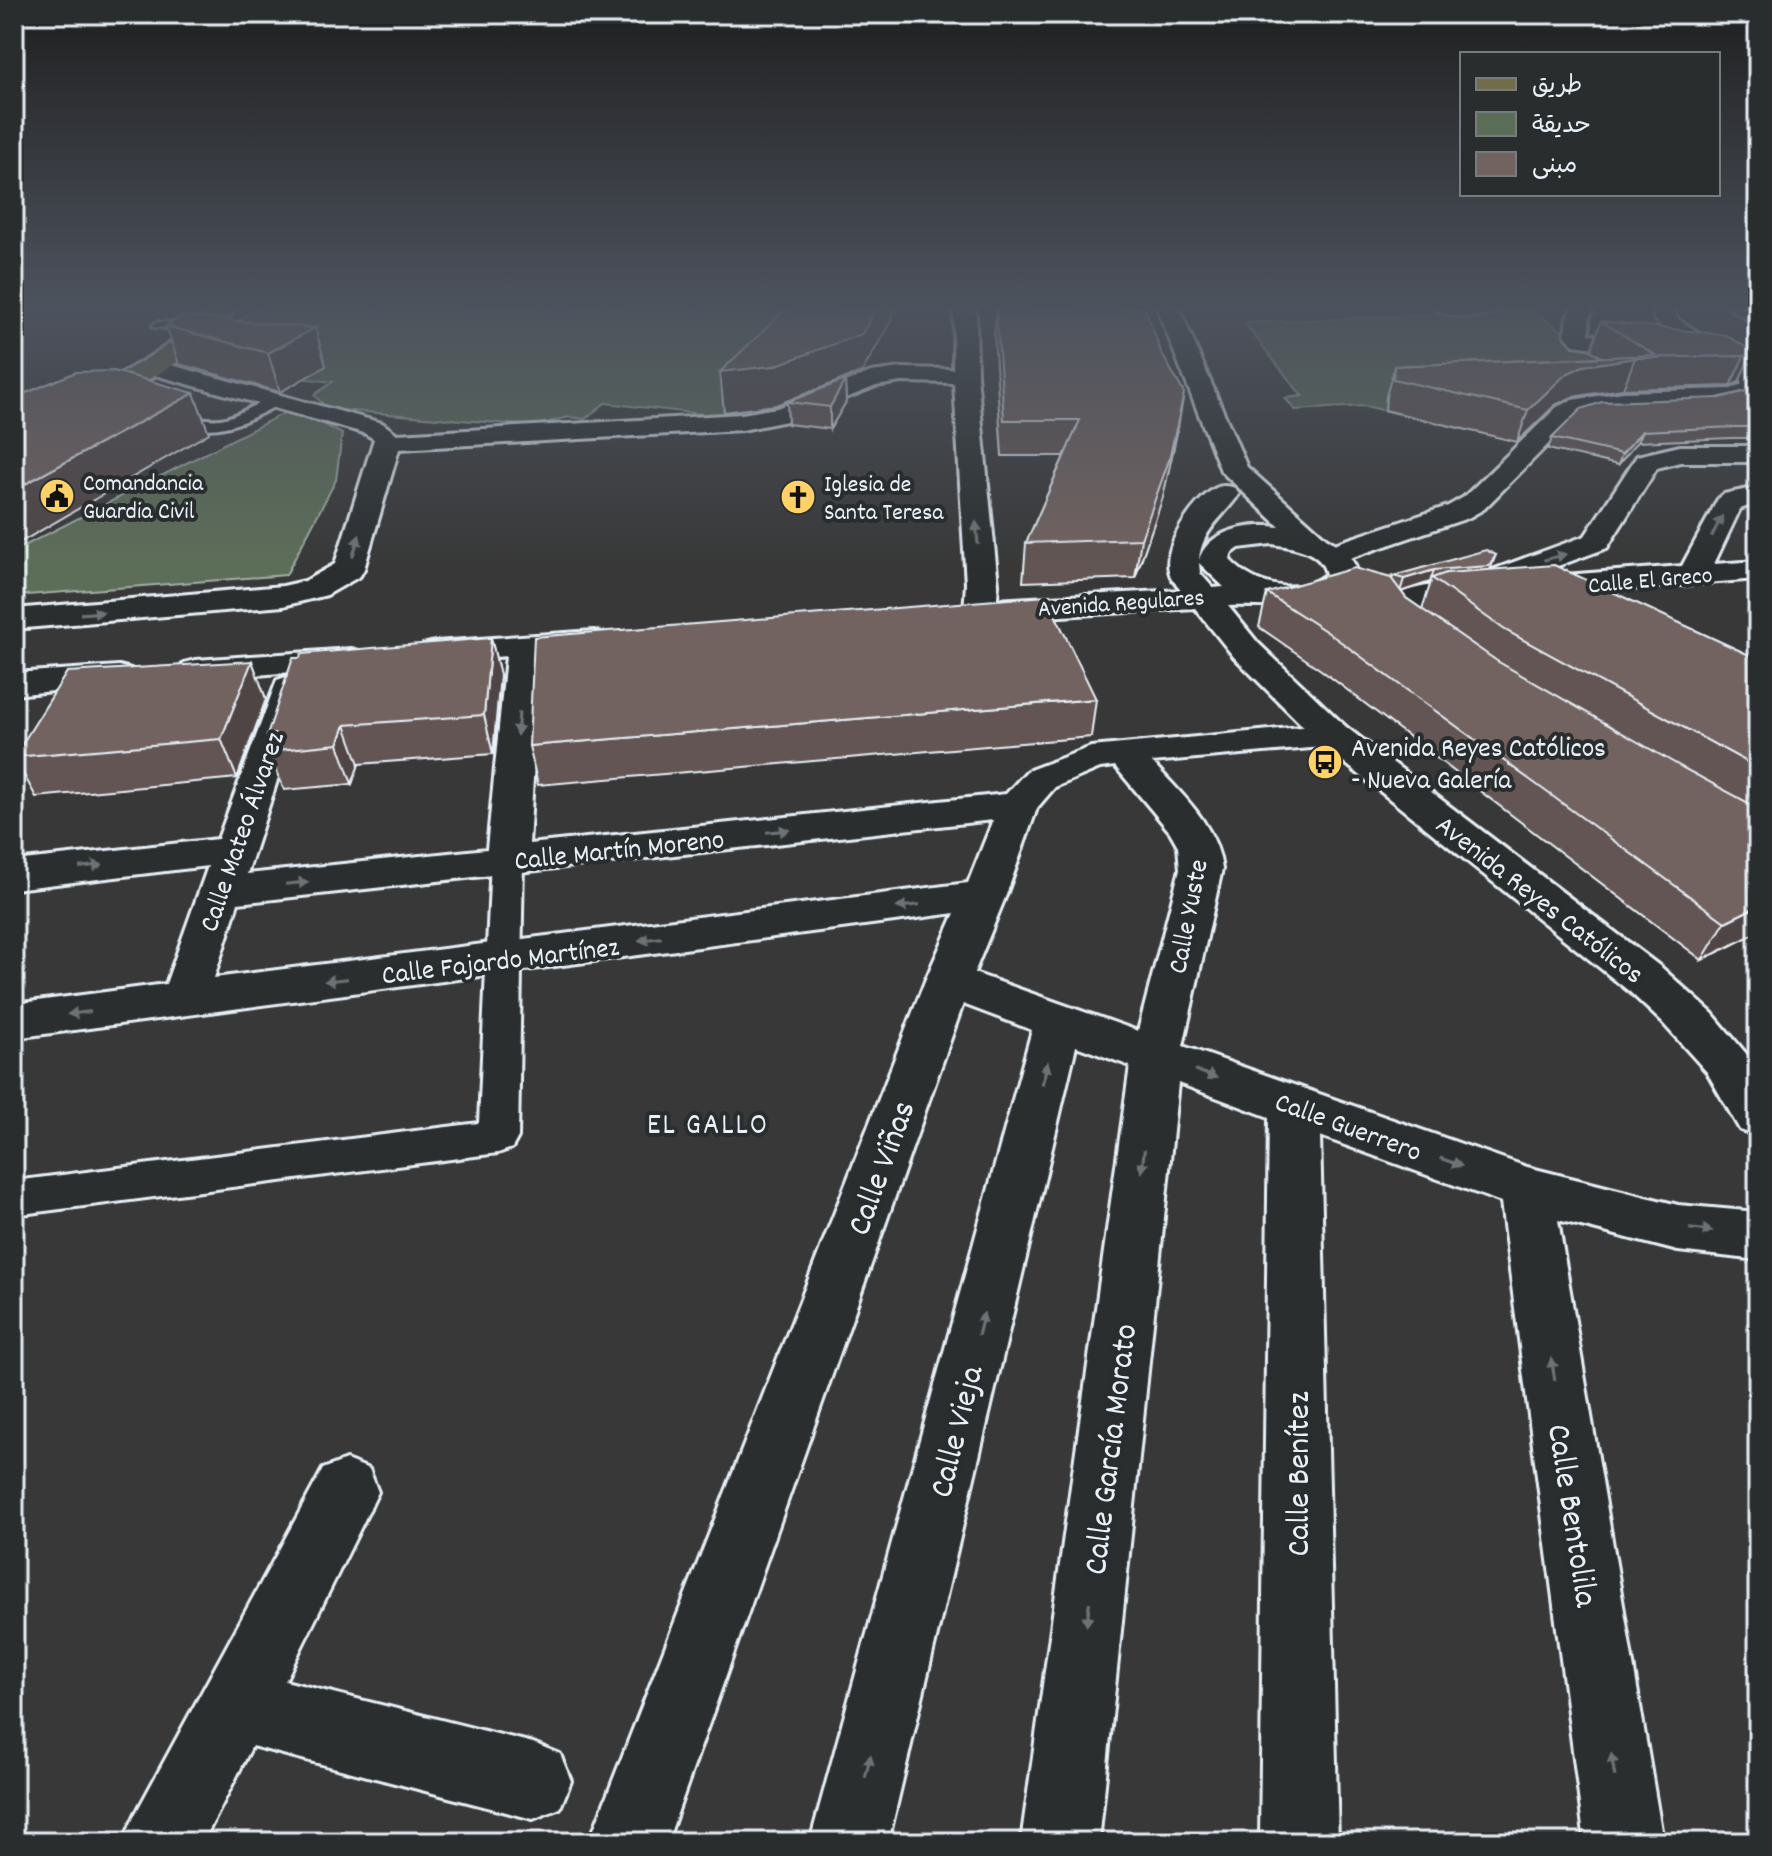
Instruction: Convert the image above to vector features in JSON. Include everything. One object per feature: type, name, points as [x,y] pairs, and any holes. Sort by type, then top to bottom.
[{"type":"main road","points":[[14,433],[96,395]]},
{"type":"street","points":[[14,619],[283,596],[330,582],[349,569],[388,442],[385,435],[373,428],[252,395]]},
{"type":"street","points":[[388,442],[742,422],[783,415],[833,395]]},
{"type":"street","name":"Avenida Regulares","points":[[967,395],[982,584],[964,612],[1193,585],[1271,594],[1307,594],[1327,562],[1474,503],[1571,409],[1606,401],[1739,395]]},
{"type":"street","points":[[1199,395],[1230,483],[1224,545],[1214,562],[1223,575],[1244,587],[1271,594]]},
{"type":"street","points":[[27,401],[69,408]]},
{"type":"street","points":[[1486,591],[1511,572],[1596,542],[1603,536],[1647,462],[1680,454],[1758,454]]},
{"type":"street","points":[[1230,483],[1327,562],[1381,599],[1423,637]]},
{"type":"street","points":[[1193,585],[1182,561],[1195,525],[1230,483]]},
{"type":"street","points":[[1692,577],[1728,505],[1734,500],[1758,495]]},
{"type":"street","points":[[1193,585],[1194,562],[1224,545],[1272,535],[1327,562]]},
{"type":"street","name":"Calle El Greco","points":[[1381,599],[1758,570]]},
{"type":"street","name":"Avenida Reyes Católicos","points":[[1193,585],[1230,632],[1333,735],[1646,980],[1689,1018],[1742,1071],[1758,1116]]},
{"type":"street","points":[[1544,588],[1602,611]]},
{"type":"street","points":[[1230,632],[1233,612],[1271,594]]},
{"type":"street","points":[[14,684],[618,639]]},
{"type":"street","points":[[14,1198],[498,1137],[507,860],[524,646]]},
{"type":"street","name":"Calle Mateo Álvarez","points":[[184,999],[297,663]]},
{"type":"street","name":"Calle Viñas","points":[[628,1842],[948,981],[985,895],[1018,805],[1041,779],[1091,758],[1333,735]]},
{"type":"street","name":"Calle Yuste","points":[[1124,753],[1186,825],[1199,846],[1201,869],[1156,1056]]},
{"type":"street","name":"Calle Martín Moreno","points":[[220,891],[1018,805]]},
{"type":"street","points":[[14,875],[233,850]]},
{"type":"street","name":"Calle Fajardo Martínez","points":[[14,1021],[985,895]]},
{"type":"street","name":"Calle Guerrero","points":[[948,981],[1526,1189],[1678,1228],[1758,1236]]},
{"type":"street","name":"Calle Vieja","points":[[849,1842],[1058,1021]]},
{"type":"street","name":"Calle García Morato","points":[[1060,1842],[1156,1056]]},
{"type":"street","name":"Calle Benítez","points":[[1294,1106],[1299,1842]]},
{"type":"street","name":"Calle Bentolila","points":[[1526,1189],[1624,1842]]},
{"type":"street","points":[[162,1842],[346,1492]]},
{"type":"street","points":[[234,1705],[533,1781]]},
{"type":"lane","points":[[168,414],[207,426],[222,427],[275,401]]},
{"type":"lane","points":[[69,408],[117,403]]},
{"type":"green space","points":[[314,395],[803,395],[735,418],[605,403],[585,419],[569,417],[534,426],[328,409]]},
{"type":"green space","points":[[1676,395],[1554,401],[1523,424],[1509,440],[1365,406],[1295,410],[1285,398]]},
{"type":"green space","points":[[294,408],[342,434],[336,480],[286,575],[14,596],[14,551]]},
{"type":"building","points":[[22,395],[191,395],[14,490],[14,398]]},
{"type":"building","points":[[806,395],[837,395],[830,407],[787,402]]},
{"type":"building","points":[[1002,395],[1184,395],[1169,460],[1141,539],[1026,543],[1080,420],[1004,420]]},
{"type":"building","points":[[1461,395],[1544,395],[1528,410]]},
{"type":"building","points":[[1758,395],[1758,427],[1642,431],[1622,454],[1552,438],[1581,409],[1602,402]]},
{"type":"building","points":[[1486,550],[1496,555],[1489,566],[1434,570],[1404,579],[1393,576]]},
{"type":"building","points":[[1554,565],[1758,659],[1758,768],[1505,630],[1432,578],[1446,573]]},
{"type":"building","points":[[1354,568],[1391,578],[1406,598],[1497,661],[1758,808],[1758,906],[1725,922],[1330,634],[1267,593]]},
{"type":"building","points":[[1046,596],[1096,699],[529,746],[534,637]]},
{"type":"building","points":[[491,638],[484,715],[345,725],[338,744],[268,751],[274,734],[267,735],[293,658],[300,658],[301,654]]},
{"type":"building","points":[[252,661],[221,739],[14,757],[67,672]]},
{"type":"place","name":"Comandancia Guardia Civil","points":[[57,496]]},
{"type":"place","name":"Iglesia de Santa Teresa","points":[[798,497]]},
{"type":"place","name":"Avenida Reyes Católicos - Nueva Galería","points":[[1325,762]]},
{"type":"district","name":"EL GALLO","points":[[708,1123]]}]
